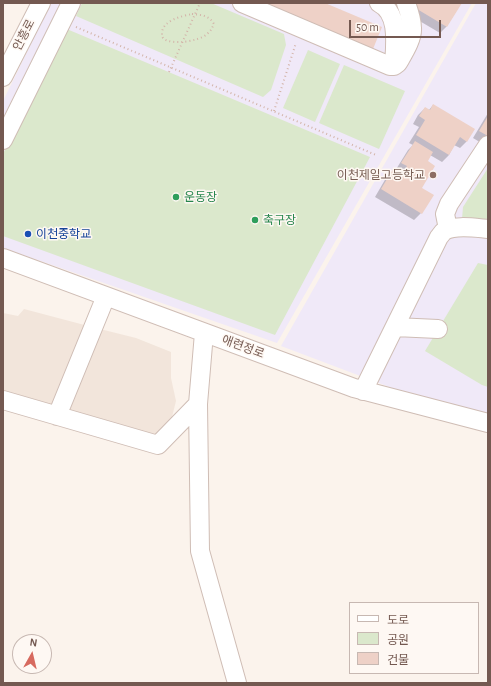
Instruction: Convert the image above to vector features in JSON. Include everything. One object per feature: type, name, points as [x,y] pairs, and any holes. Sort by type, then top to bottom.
[{"type":"street","name":"안흥로","points":[[5,70],[41,3]]},
{"type":"street","points":[[3,140],[71,3]]},
{"type":"street","points":[[242,3],[390,66],[394,66],[400,60],[412,32],[412,21],[406,3]]},
{"type":"street","points":[[380,3],[388,10],[395,31],[394,66]]},
{"type":"street","points":[[448,229],[446,214],[449,204],[485,143]]},
{"type":"street","points":[[363,391],[439,237],[448,229],[460,227],[488,229]]},
{"type":"street","name":"애련정로","points":[[3,258],[363,391],[488,422]]},
{"type":"street","points":[[57,416],[106,296]]},
{"type":"street","points":[[395,327],[438,329]]},
{"type":"street","points":[[204,333],[198,404],[200,551],[236,683]]},
{"type":"street","points":[[3,400],[158,446],[198,404]]},
{"type":"path","points":[[169,72],[200,3]]},
{"type":"path","points":[[195,14],[211,19],[214,24],[212,30],[207,35],[199,39],[182,42],[170,42],[164,39],[162,31],[167,23],[184,15],[195,14]]},
{"type":"path","points":[[62,21],[376,155]]},
{"type":"path","points":[[274,111],[301,28]]},
{"type":"shaded area","name":"운동장","points":[[51,3],[472,3],[277,343],[3,248],[3,101]]},
{"type":"shaded area","name":"이천제일고등학교","points":[[476,3],[488,3],[488,414],[400,391],[281,346]]},
{"type":"shaded area","points":[[24,309],[136,338],[171,352],[171,378],[176,401],[170,425],[159,435],[105,422],[3,391],[3,313],[18,316]]},
{"type":"green space","points":[[82,3],[211,3],[284,34],[286,45],[271,90],[263,97],[76,16]]},
{"type":"green space","name":"운동장","points":[[62,27],[370,157],[275,335],[3,236],[3,154]]},
{"type":"green space","points":[[308,50],[340,64],[315,122],[283,108]]},
{"type":"green space","points":[[344,65],[405,91],[379,149],[319,123]]},
{"type":"green space","points":[[488,168],[488,222],[462,219],[463,207]]},
{"type":"green space","points":[[478,263],[488,265],[488,387],[482,385],[425,351]]},
{"type":"building","points":[[266,3],[325,3],[382,27],[373,49]]},
{"type":"building","points":[[414,3],[462,3],[447,27],[412,6]]},
{"type":"building","points":[[433,104],[475,129],[467,142],[460,137],[449,155],[416,135],[425,120],[419,116],[425,107],[430,110]]},
{"type":"building","points":[[488,116],[488,136],[479,131]]},
{"type":"building","points":[[415,141],[433,152],[428,161],[435,166],[422,188],[434,195],[422,214],[381,189],[393,169],[402,174],[407,166],[401,163]]},
{"type":"place","name":"이천제일고등학교","points":[[433,175]]},
{"type":"place","name":"운동장","points":[[176,197]]},
{"type":"place","name":"축구장","points":[[255,220]]},
{"type":"place","name":"이천중학교","points":[[28,234]]}]
